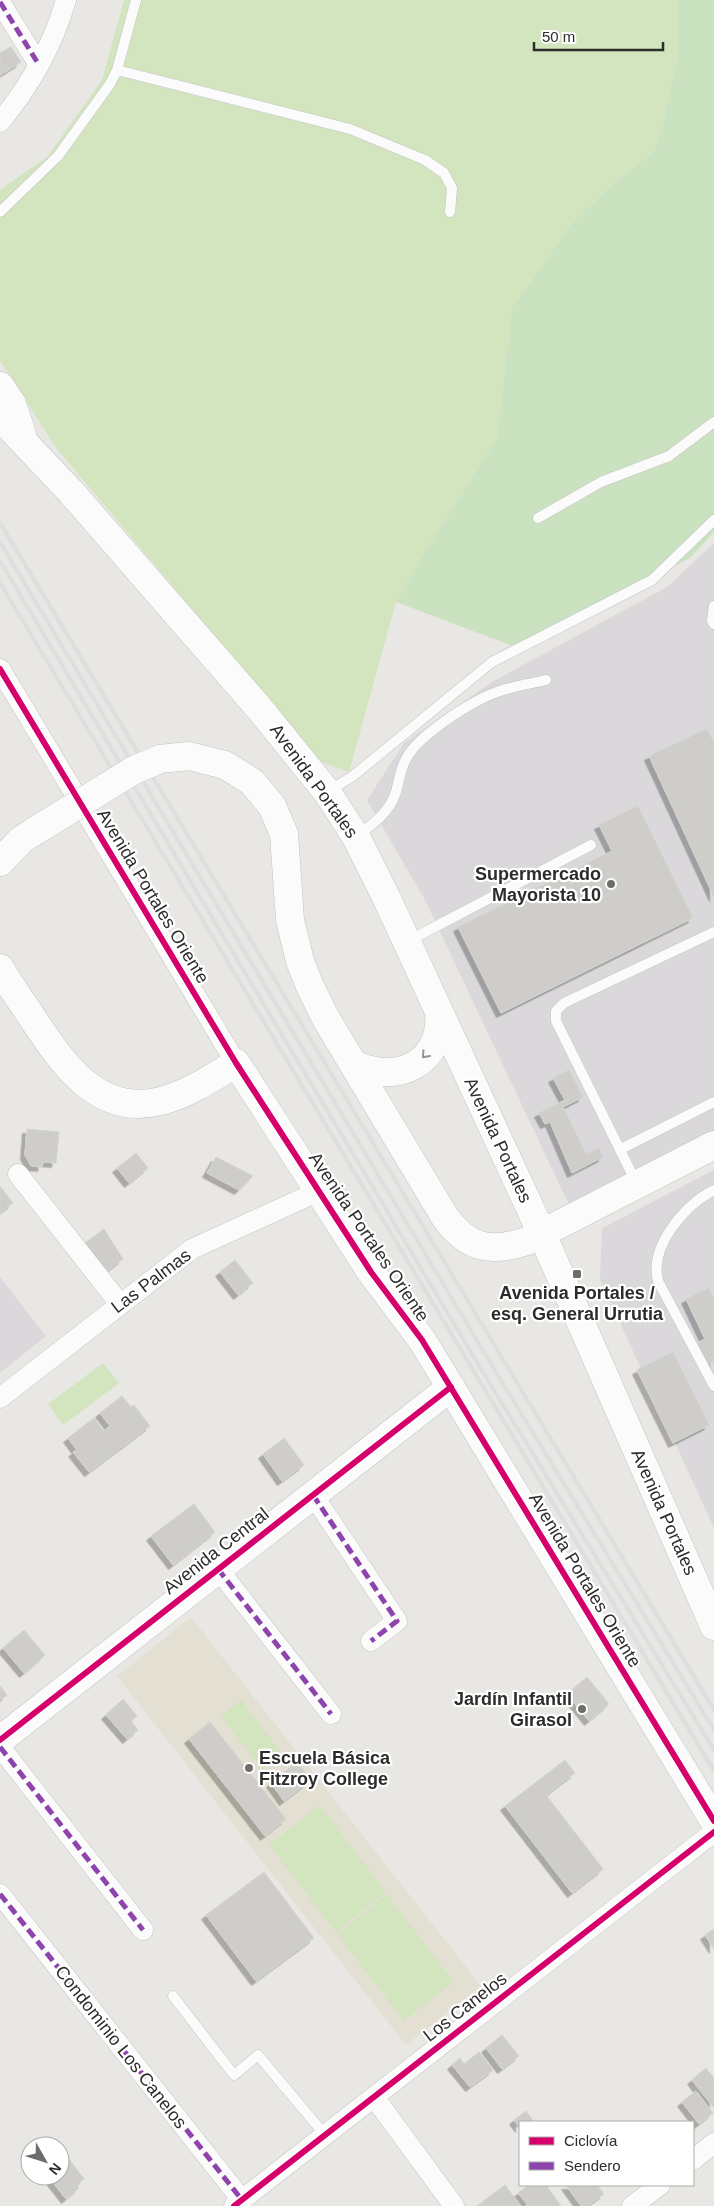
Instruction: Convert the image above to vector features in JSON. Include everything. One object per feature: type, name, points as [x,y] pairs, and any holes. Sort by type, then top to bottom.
[{"type":"street","points":[[0,122],[39,65],[51,41],[66,0]]},
{"type":"street","points":[[0,2],[39,65]]},
{"type":"street","name":"Avenida Portales","points":[[0,386],[12,404],[24,440]]},
{"type":"street","name":"Avenida Portales","points":[[0,417],[24,440],[259,708],[327,792],[356,837],[407,941],[542,1234],[714,1626]]},
{"type":"street","name":"Avenida Portales Oriente","points":[[0,669],[236,1063],[371,1272],[422,1340],[714,1821]]},
{"type":"street","points":[[0,862],[21,840],[134,770],[160,759],[189,756],[225,765],[252,782],[272,806],[284,834],[287,901],[300,961],[316,1001],[445,1218],[461,1236],[481,1246],[501,1248],[527,1241],[714,1145]]},
{"type":"street","points":[[0,968],[65,1064],[85,1084],[105,1096],[131,1103],[160,1101],[187,1091],[236,1063]]},
{"type":"street","points":[[354,1064],[376,1073],[388,1073],[400,1071],[419,1062],[436,1041],[439,1031],[439,1011]]},
{"type":"street","points":[[18,1174],[120,1304]]},
{"type":"street","name":"Las Palmas","points":[[0,1398],[173,1262],[206,1241],[319,1191]]},
{"type":"street","name":"Avenida Central","points":[[0,1740],[451,1387]]},
{"type":"street","points":[[313,1495],[397,1621],[371,1641]]},
{"type":"street","points":[[218,1569],[331,1714]]},
{"type":"street","points":[[0,1747],[143,1930]]},
{"type":"street","name":"Los Canelos","points":[[238,2203],[714,1832]]},
{"type":"street","name":"Condominio Los Canelos","points":[[0,1894],[238,2203]]},
{"type":"street","points":[[374,2097],[454,2206]]},
{"type":"street","points":[[694,2159],[714,2144]]},
{"type":"street","points":[[632,2206],[659,2186]]},
{"type":"lane","points":[[0,212],[58,156],[110,84],[117,70],[136,0]]},
{"type":"lane","points":[[117,70],[350,129],[424,160],[444,173],[452,188],[450,212]]},
{"type":"lane","points":[[538,518],[601,482],[669,456],[714,422]]},
{"type":"lane","points":[[327,792],[353,776],[492,662],[652,580],[714,520]]},
{"type":"lane","points":[[714,606],[712,621],[714,624]]},
{"type":"lane","points":[[356,837],[387,810],[396,793],[399,775],[406,757],[421,740],[469,705],[485,697],[500,691],[546,680]]},
{"type":"lane","points":[[407,941],[591,845]]},
{"type":"lane","points":[[637,1183],[556,1021],[556,1011],[564,1003],[714,932]]},
{"type":"lane","points":[[621,1149],[714,1102]]},
{"type":"lane","points":[[714,1190],[701,1197],[684,1211],[658,1255],[655,1272],[714,1386]]},
{"type":"lane","points":[[173,1996],[234,2075],[258,2055],[325,2135]]},
{"type":"shaded area","points":[[714,543],[714,1131],[570,1207],[425,900],[367,800],[404,743],[492,682],[667,587]]},
{"type":"shaded area","points":[[714,1170],[714,1528],[600,1279],[602,1228]]},
{"type":"shaded area","points":[[0,1277],[46,1336],[0,1373]]},
{"type":"shaded area","name":"Escuela Básica Fitzroy College","points":[[191,1617],[481,1986],[406,2045],[117,1676]]},
{"type":"green space","points":[[124,0],[677,0],[677,58],[664,119],[654,152],[612,185],[572,223],[512,308],[497,438],[422,556],[396,602],[349,772],[321,762],[57,449],[0,361],[0,190],[47,157],[102,80]]},
{"type":"green space","points":[[677,0],[714,0],[714,532],[690,558],[515,647],[396,602],[422,556],[497,438],[512,308],[572,223],[612,185],[654,152],[664,119],[677,58]]},
{"type":"green space","points":[[103,1363],[119,1383],[63,1425],[48,1404]]},
{"type":"green space","points":[[241,1700],[283,1755],[263,1771],[221,1716]]},
{"type":"green space","points":[[319,1805],[386,1892],[336,1932],[269,1845]]},
{"type":"green space","points":[[387,1894],[454,1982],[404,2021],[337,1934]]},
{"type":"building","points":[[11,47],[21,62],[7,71],[0,61],[0,53]]},
{"type":"building","points":[[0,61],[7,71],[0,75]]},
{"type":"building","points":[[707,729],[714,743],[714,897],[649,756]]},
{"type":"building","name":"Supermercado Mayorista 10","points":[[638,806],[693,918],[501,1013],[458,927],[612,851],[599,825]]},
{"type":"building","points":[[569,1070],[583,1097],[563,1107],[586,1154],[599,1148],[603,1157],[572,1173],[550,1122],[545,1124],[539,1113],[565,1100],[553,1078]]},
{"type":"building","points":[[27,1129],[59,1132],[56,1163],[43,1162],[42,1167],[31,1166],[25,1155]]},
{"type":"building","points":[[136,1153],[148,1168],[129,1183],[117,1168]]},
{"type":"building","points":[[216,1157],[253,1176],[239,1190],[207,1173]]},
{"type":"building","points":[[0,1186],[13,1203],[0,1213]]},
{"type":"building","points":[[104,1229],[123,1259],[103,1274],[81,1246]]},
{"type":"building","points":[[235,1260],[253,1283],[238,1295],[220,1272]]},
{"type":"building","points":[[709,1288],[714,1298],[714,1361],[708,1364],[697,1343],[705,1339],[686,1299]]},
{"type":"building","points":[[673,1352],[709,1425],[673,1443],[637,1370]]},
{"type":"building","points":[[122,1396],[131,1407],[134,1405],[150,1426],[89,1472],[73,1452],[77,1450],[68,1438],[94,1418],[104,1431],[110,1426],[100,1413]]},
{"type":"building","points":[[284,1438],[304,1465],[282,1481],[263,1454]]},
{"type":"building","points":[[194,1504],[215,1532],[173,1565],[151,1536]]},
{"type":"building","points":[[24,1630],[45,1655],[24,1673],[3,1648]]},
{"type":"building","points":[[587,1677],[609,1704],[589,1721],[567,1694]]},
{"type":"building","points":[[0,1686],[7,1695],[0,1700]]},
{"type":"building","points":[[123,1699],[137,1716],[131,1721],[138,1730],[127,1739],[106,1715]]},
{"type":"building","points":[[210,1722],[286,1819],[265,1836],[189,1739]]},
{"type":"building","points":[[565,1760],[575,1773],[546,1795],[603,1869],[572,1893],[505,1806]]},
{"type":"building","points":[[297,1762],[311,1780],[284,1801],[271,1783]]},
{"type":"building","points":[[264,1872],[314,1938],[256,1981],[206,1915]]},
{"type":"building","points":[[714,1929],[714,1949],[705,1935]]},
{"type":"building","points":[[502,2035],[519,2056],[502,2069],[486,2048]]},
{"type":"building","points":[[479,2052],[493,2070],[470,2087],[452,2065],[460,2058],[464,2064]]},
{"type":"building","points":[[706,2068],[714,2078],[714,2108],[692,2080]]},
{"type":"building","points":[[696,2091],[713,2113],[699,2124],[682,2102]]},
{"type":"building","points":[[526,2111],[533,2121],[519,2121],[519,2127],[514,2120]]},
{"type":"building","points":[[70,2160],[84,2179],[77,2185],[79,2188],[66,2199],[56,2186],[70,2186]]},
{"type":"building","points":[[505,2185],[521,2206],[477,2206]]},
{"type":"building","points":[[528,2186],[547,2186],[561,2206],[525,2206],[527,2204],[518,2193]]},
{"type":"building","points":[[567,2186],[598,2186],[604,2194],[587,2206],[581,2206]]},
{"type":"railway","points":[[0,523],[714,1710]]},
{"type":"railway","points":[[0,542],[488,1359],[714,1730]]},
{"type":"railway","points":[[0,561],[478,1364],[714,1750]]},
{"type":"railway","points":[[0,583],[714,1771]]},
{"type":"marked path","points":[[0,2],[39,65]]},
{"type":"marked path","points":[[313,1495],[397,1621],[371,1641]]},
{"type":"marked path","points":[[218,1569],[331,1714]]},
{"type":"marked path","points":[[0,1747],[143,1930]]},
{"type":"marked path","points":[[0,1894],[242,2200]]},
{"type":"cycle path","points":[[0,669],[236,1063],[371,1272],[422,1340],[714,1821]]},
{"type":"cycle path","points":[[0,1740],[451,1387]]},
{"type":"cycle path","points":[[234,2206],[714,1832]]},
{"type":"place","name":"Supermercado Mayorista 10","points":[[611,884]]},
{"type":"place","name":"Avenida Portales / esq. General Urrutia","points":[[577,1274]]},
{"type":"place","name":"Jardín Infantil Girasol","points":[[582,1709]]},
{"type":"place","name":"Escuela Básica Fitzroy College","points":[[249,1768]]}]
